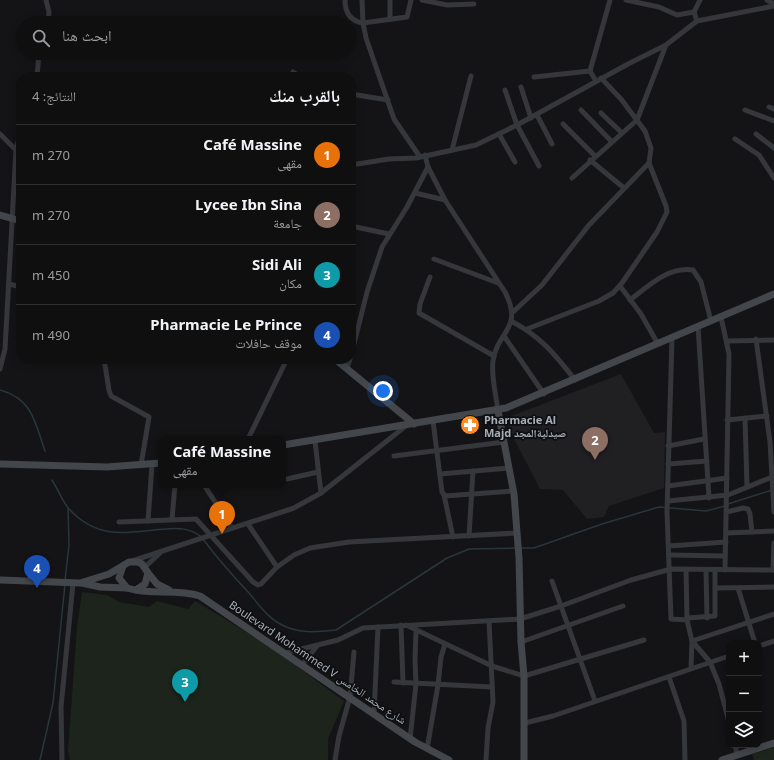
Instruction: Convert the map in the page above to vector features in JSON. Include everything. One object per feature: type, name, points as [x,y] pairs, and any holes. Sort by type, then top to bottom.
[{"type":"street","points":[[46,0],[49,16]]},
{"type":"street","points":[[345,0],[347,13],[350,16]]},
{"type":"street","points":[[362,0],[363,23],[366,38],[396,123],[423,156],[445,200],[510,300],[513,312],[511,321],[494,356],[493,364],[498,411],[513,491],[519,554],[520,619],[524,676],[524,760]]},
{"type":"street","points":[[390,0],[390,19]]},
{"type":"street","points":[[356,21],[363,23],[409,16],[410,0]]},
{"type":"street","points":[[422,0],[446,5],[474,4]]},
{"type":"street","points":[[590,71],[610,0]]},
{"type":"street","points":[[626,0],[659,8],[677,15],[690,14],[694,12],[700,0]]},
{"type":"street","points":[[767,0],[774,5]]},
{"type":"street","points":[[356,164],[423,156],[476,145],[537,115],[666,45],[697,21],[774,5]]},
{"type":"street","points":[[694,12],[697,21]]},
{"type":"street","points":[[572,178],[590,160],[637,120],[666,45]]},
{"type":"street","points":[[37,72],[38,60]]},
{"type":"street","points":[[534,77],[590,71]]},
{"type":"street","points":[[513,312],[542,285],[588,225],[649,163],[651,156],[649,142],[645,131],[637,120],[590,71]]},
{"type":"street","points":[[452,150],[471,76]]},
{"type":"street","points":[[521,87],[531,118]]},
{"type":"street","points":[[505,90],[517,125],[539,166]]},
{"type":"street","points":[[356,95],[388,100]]},
{"type":"street","points":[[581,110],[612,142]]},
{"type":"street","points":[[745,110],[774,121]]},
{"type":"street","points":[[601,114],[622,133]]},
{"type":"street","points":[[537,115],[552,144]]},
{"type":"street","points":[[563,124],[595,156]]},
{"type":"street","points":[[0,134],[16,150],[6,348],[0,369]]},
{"type":"street","points":[[499,134],[514,162]]},
{"type":"street","points":[[756,134],[774,148]]},
{"type":"street","points":[[735,139],[759,155],[774,178]]},
{"type":"street","points":[[590,160],[624,188]]},
{"type":"street","points":[[527,330],[605,298],[620,286],[657,232],[667,212],[649,163]]},
{"type":"street","points":[[356,337],[375,265],[389,234],[415,193],[428,167]]},
{"type":"street","points":[[415,193],[445,200]]},
{"type":"street","points":[[0,215],[16,220]]},
{"type":"street","points":[[356,227],[389,234]]},
{"type":"street","points":[[434,259],[499,283]]},
{"type":"street","points":[[630,300],[664,276],[684,269],[693,270],[701,282],[711,321]]},
{"type":"street","points":[[430,277],[420,304],[419,313],[494,356]]},
{"type":"street","points":[[9,284],[16,286]]},
{"type":"street","points":[[620,286],[658,344]]},
{"type":"street","points":[[286,445],[498,411],[544,394],[774,294]]},
{"type":"street","points":[[721,317],[729,354],[727,420],[728,496],[725,570]]},
{"type":"street","points":[[511,321],[527,330],[553,352],[575,380]]},
{"type":"street","points":[[698,326],[704,439],[709,498]]},
{"type":"street","points":[[504,336],[544,394]]},
{"type":"street","points":[[672,338],[667,512],[671,569],[671,619],[707,618],[715,616],[714,570]]},
{"type":"street","points":[[727,341],[756,339],[774,340]]},
{"type":"street","points":[[756,339],[772,442],[774,512]]},
{"type":"street","points":[[105,364],[108,390],[112,396],[149,417],[141,465]]},
{"type":"street","points":[[249,436],[285,364]]},
{"type":"street","points":[[342,364],[410,424]]},
{"type":"street","points":[[347,368],[348,364]]},
{"type":"street","points":[[727,420],[767,416]]},
{"type":"street","points":[[745,418],[747,487]]},
{"type":"street","points":[[433,421],[440,474],[453,537]]},
{"type":"street","points":[[73,582],[101,577],[126,564],[164,550],[294,508],[321,493],[410,424]]},
{"type":"street","points":[[668,446],[704,439]]},
{"type":"street","points":[[315,441],[321,493]]},
{"type":"street","points":[[394,456],[504,442]]},
{"type":"street","points":[[668,464],[707,461]]},
{"type":"street","points":[[0,464],[107,467],[158,464]]},
{"type":"street","points":[[148,521],[152,465]]},
{"type":"street","points":[[440,474],[509,468]]},
{"type":"street","points":[[468,536],[473,471]]},
{"type":"street","points":[[287,479],[318,472]]},
{"type":"street","points":[[668,501],[728,496],[773,474]]},
{"type":"street","points":[[668,486],[708,479],[727,478]]},
{"type":"street","points":[[172,520],[175,488]]},
{"type":"street","points":[[206,488],[232,528]]},
{"type":"street","points":[[444,495],[448,497],[513,491]]},
{"type":"street","points":[[727,510],[743,508],[748,509],[752,532]]},
{"type":"street","points":[[119,522],[196,519],[256,585],[262,584],[277,567],[298,552],[328,545],[468,536],[517,537]]},
{"type":"street","points":[[248,524],[277,567]]},
{"type":"street","points":[[726,533],[774,531]]},
{"type":"street","points":[[669,546],[726,542]]},
{"type":"street","points":[[285,653],[317,646],[342,638],[362,628],[520,619],[561,606],[631,580],[671,569],[773,570],[774,543]]},
{"type":"street","points":[[0,580],[73,582],[100,587],[127,588],[136,590],[145,584],[146,570],[164,550]]},
{"type":"street","points":[[670,555],[725,556]]},
{"type":"street","points":[[126,564],[138,562],[146,570]]},
{"type":"street","points":[[126,564],[119,578],[127,588]]},
{"type":"street","points":[[686,569],[687,619],[692,641],[691,668]]},
{"type":"street","name":"Boulevard Mohammed V شارع محمد الخامس","points":[[146,570],[157,584],[171,591]]},
{"type":"street","points":[[706,570],[707,618]]},
{"type":"street","points":[[552,581],[595,701]]},
{"type":"street","points":[[62,760],[61,707],[73,582]]},
{"type":"street","points":[[715,588],[774,587]]},
{"type":"street","points":[[738,588],[754,640]]},
{"type":"street","name":"Boulevard Mohammed V شارع محمد الخامس","points":[[136,590],[171,591],[200,596],[302,664],[410,739],[449,760]]},
{"type":"street","points":[[521,642],[623,606]]},
{"type":"street","points":[[692,641],[774,614]]},
{"type":"street","points":[[486,760],[488,728],[493,702],[489,621]]},
{"type":"street","points":[[403,625],[492,666],[524,676],[644,640]]},
{"type":"street","points":[[403,625],[403,683]]},
{"type":"street","points":[[374,714],[378,627]]},
{"type":"street","points":[[410,739],[416,684],[416,630]]},
{"type":"street","points":[[692,641],[710,662],[719,684],[726,712]]},
{"type":"street","points":[[762,645],[774,641]]},
{"type":"street","points":[[427,749],[438,685],[441,657],[445,644]]},
{"type":"street","points":[[302,664],[317,646]]},
{"type":"street","points":[[335,760],[338,736],[350,697],[354,652]]},
{"type":"street","points":[[525,723],[553,716],[726,657]]},
{"type":"street","points":[[669,677],[684,720],[685,760]]},
{"type":"street","points":[[394,682],[492,687]]},
{"type":"street","points":[[722,760],[774,742]]},
{"type":"street","points":[[736,748],[737,754]]},
{"type":"shaded area","points":[[621,374],[654,433],[665,432],[664,488],[609,506],[604,517],[587,519],[563,490],[540,489],[509,429],[506,418]]},
{"type":"shaded area","points":[[82,592],[107,595],[119,602],[149,607],[157,601],[188,609],[195,601],[268,645],[344,701],[328,739],[328,760],[70,760],[68,751],[77,627]]},
{"type":"shaded area","points":[[774,747],[774,760],[754,760],[752,754]]},
{"type":"waterway","points":[[0,390],[20,399],[26,406],[35,422],[45,451]]},
{"type":"waterway","points":[[52,480],[69,509],[91,526],[114,532],[179,529],[192,531],[200,536]]},
{"type":"waterway","points":[[728,504],[772,490]]},
{"type":"waterway","points":[[520,548],[534,548],[602,524],[659,507],[706,511],[725,506]]},
{"type":"waterway","points":[[65,580],[69,545],[68,508]]},
{"type":"waterway","points":[[203,539],[225,567],[272,619],[288,628],[309,632],[336,630],[447,558],[469,549],[517,548]]},
{"type":"waterway","points":[[40,760],[53,703],[65,584]]},
{"type":"place","name":"Pharmacie Al Majd صيدليةالمجد","points":[[470,425]]},
{"type":"place","name":"Lycee Ibn Sina","points":[[595,460]]},
{"type":"place","name":"Café Massine","points":[[222,534]]},
{"type":"place","name":"Pharmacie Le Prince","points":[[37,588]]},
{"type":"place","name":"Sidi Ali","points":[[185,702]]}]
